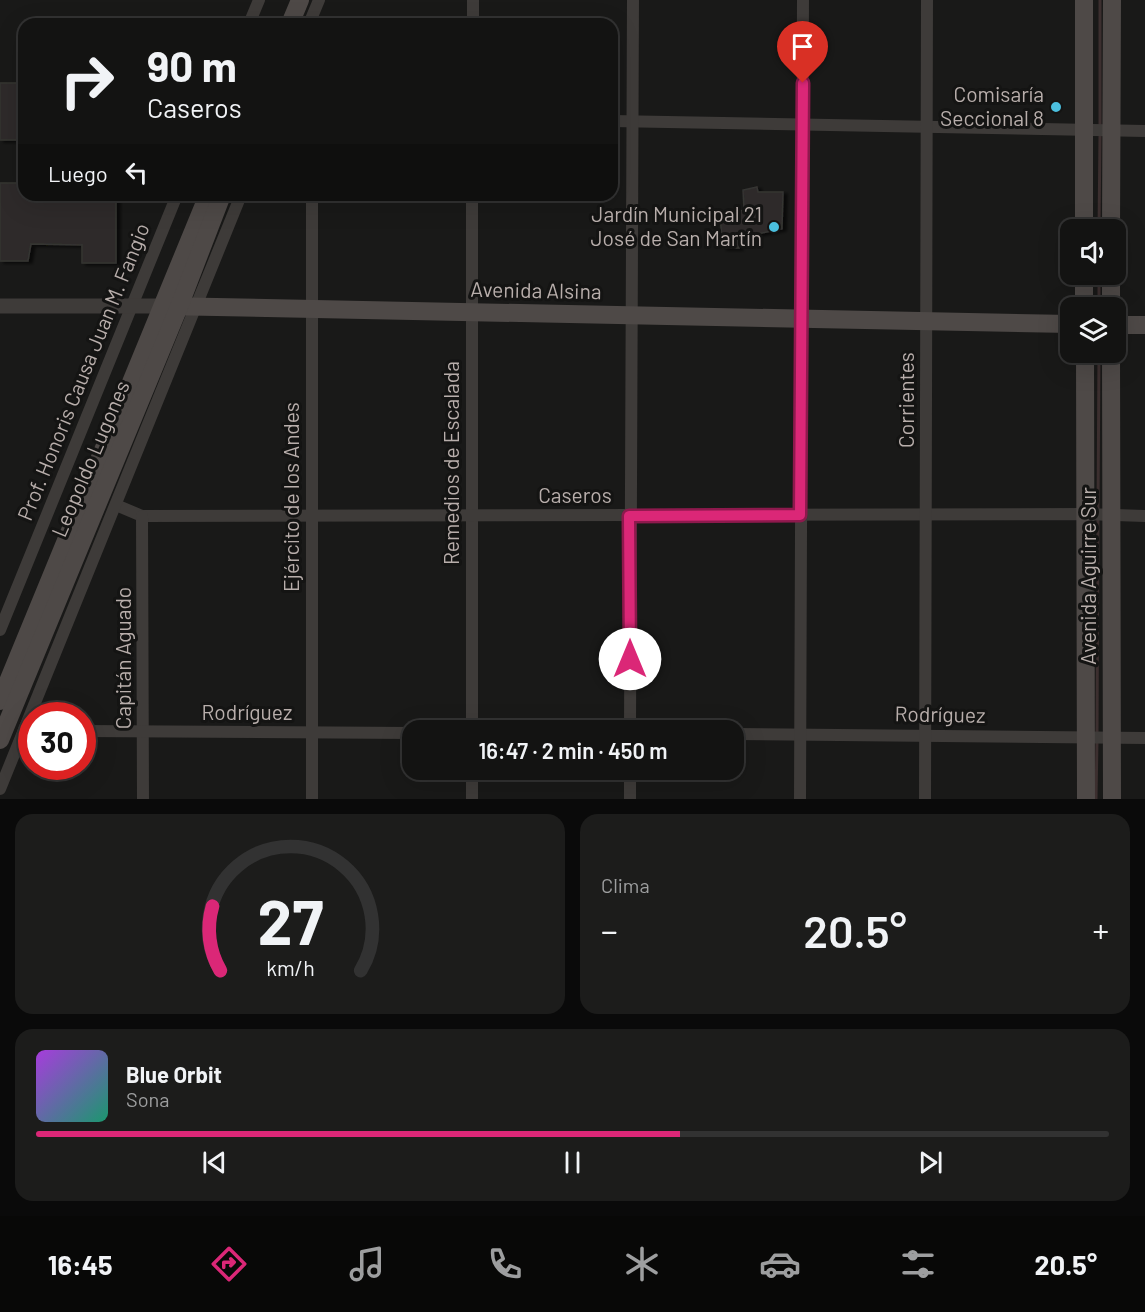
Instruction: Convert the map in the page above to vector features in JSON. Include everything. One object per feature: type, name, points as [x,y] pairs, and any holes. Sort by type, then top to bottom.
[{"type":"main road","points":[[280,18],[287,0]]},
{"type":"main road","points":[[292,18],[300,0]]},
{"type":"main road","points":[[1084,0],[1087,131],[1084,219]]},
{"type":"main road","points":[[1111,219],[1108,130],[1112,0]]},
{"type":"main road","name":"Leopoldo Lugones","points":[[0,740],[171,306],[206,201]]},
{"type":"main road","name":"Leopoldo Lugones","points":[[0,701],[171,306],[219,201]]},
{"type":"main road","name":"Avenida Alsina","points":[[171,306],[1060,324]]},
{"type":"main road","points":[[1126,325],[1145,325]]},
{"type":"main road","name":"Avenida Aguirre Sur","points":[[1084,363],[1085,514],[1099,738],[1112,799]]},
{"type":"main road","name":"Avenida Aguirre Sur","points":[[1086,799],[1099,738],[1112,515],[1111,363]]},
{"type":"street","points":[[252,18],[259,0]]},
{"type":"street","points":[[312,18],[319,0]]},
{"type":"street","points":[[473,0],[473,18]]},
{"type":"street","points":[[630,720],[629,516],[633,0]]},
{"type":"street","points":[[800,799],[803,0]]},
{"type":"street","name":"Corrientes","points":[[925,799],[927,0]]},
{"type":"street","points":[[618,121],[1145,131]]},
{"type":"street","name":"Prof. Honoris Causa Juan M. Fangio","points":[[0,630],[175,201]]},
{"type":"street","points":[[39,702],[239,201]]},
{"type":"street","name":"Ejército de los Andes","points":[[312,201],[312,799]]},
{"type":"street","name":"Remedios de Escalada","points":[[472,201],[472,720]]},
{"type":"street","name":"Avenida Alsina","points":[[0,306],[171,306]]},
{"type":"street","name":"Caseros","points":[[116,505],[142,516],[311,514],[471,516],[1085,514],[1145,516]]},
{"type":"street","name":"Capitán Aguado","points":[[142,516],[143,799]]},
{"type":"street","name":"Rodríguez","points":[[96,731],[402,733]]},
{"type":"street","name":"Rodríguez","points":[[744,734],[1145,738]]},
{"type":"street","points":[[0,789],[18,751]]},
{"type":"street","points":[[472,780],[472,799]]},
{"type":"street","points":[[630,780],[630,799]]},
{"type":"building","points":[[0,83],[18,83],[18,140],[0,140]]},
{"type":"building","points":[[0,183],[18,183],[18,201],[116,201],[116,263],[82,263],[82,245],[31,244],[28,261],[0,261]]},
{"type":"building","points":[[757,187],[758,192],[783,192],[782,229],[737,238],[739,248],[723,248],[720,217],[744,210],[743,190]]},
{"type":"waterway","points":[[1100,0],[1100,127]]},
{"type":"waterway","points":[[1099,219],[1100,134]]},
{"type":"waterway","points":[[1099,285],[1099,297]]},
{"type":"waterway","points":[[1098,510],[1099,363]]},
{"type":"waterway","points":[[1097,735],[1098,516]]},
{"type":"waterway","points":[[1096,799],[1097,741]]},
{"type":"place","name":"Comisaría Seccional 8","points":[[1056,107]]},
{"type":"place","name":"Jardín Municipal 21 José de San Martín","points":[[774,227]]},
{"type":"route","points":[[630,659],[629,516],[800,515],[803,83]]}]
